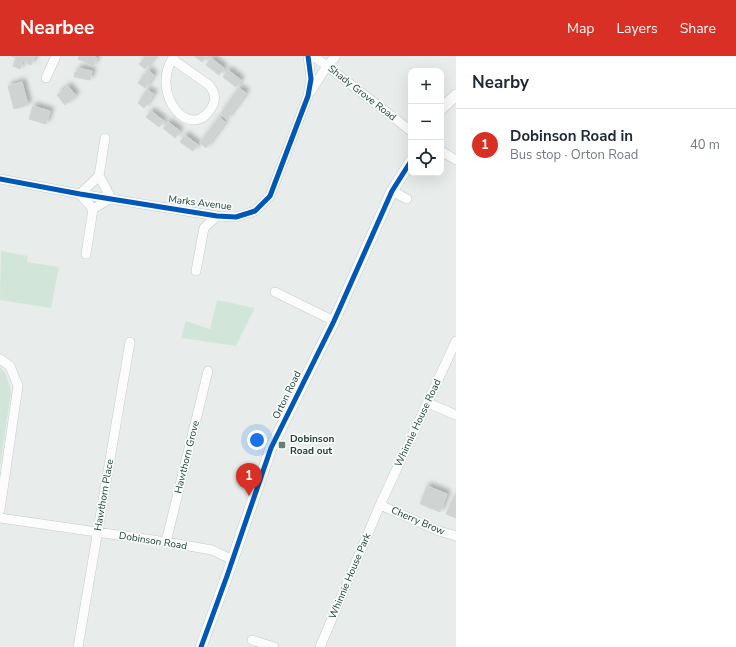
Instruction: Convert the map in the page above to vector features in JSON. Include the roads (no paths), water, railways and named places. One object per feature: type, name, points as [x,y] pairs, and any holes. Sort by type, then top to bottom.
[{"type":"street","points":[[46,78],[56,56]]},
{"type":"street","name":"Marks Avenue","points":[[4,180],[217,216],[236,217],[255,211],[270,196],[308,96],[311,79],[308,56]]},
{"type":"street","name":"Shady Grove Road","points":[[313,56],[408,129]]},
{"type":"street","name":"Marks Avenue","points":[[308,96],[327,66],[336,56]]},
{"type":"street","points":[[173,57],[213,90],[215,97],[213,104],[202,118],[190,120],[182,116],[177,112],[167,94],[165,80],[173,57]]},
{"type":"street","points":[[444,105],[456,95]]},
{"type":"street","points":[[93,210],[80,194],[99,176],[105,138]]},
{"type":"street","points":[[444,153],[456,160]]},
{"type":"street","name":"Orton Road","points":[[201,647],[233,560],[271,448],[334,322],[392,191],[408,166]]},
{"type":"street","points":[[86,254],[93,210],[111,198],[99,176]]},
{"type":"street","points":[[0,188],[4,180]]},
{"type":"street","points":[[392,191],[407,199]]},
{"type":"street","points":[[193,212],[204,228]]},
{"type":"street","points":[[196,271],[204,228],[217,216]]},
{"type":"street","points":[[275,292],[334,322]]},
{"type":"street","name":"Whinnie House Road","points":[[380,505],[456,341]]},
{"type":"street","name":"Hawthorn Place","points":[[78,647],[130,342]]},
{"type":"street","points":[[0,359],[10,366],[18,386],[0,510]]},
{"type":"street","name":"Hawthorn Grove","points":[[166,542],[208,371]]},
{"type":"street","points":[[428,403],[456,415]]},
{"type":"street","name":"Cherry Brow","points":[[380,505],[439,531],[456,536]]},
{"type":"street","name":"Whinnie House Park","points":[[320,647],[380,505]]},
{"type":"street","name":"Dobinson Road","points":[[0,518],[212,550],[233,560]]},
{"type":"street","points":[[252,640],[274,647]]},
{"type":"place","name":"Dobinson Road out","points":[[282,445]]},
{"type":"place","name":"Dobinson Road in","points":[[249,496]]}]
